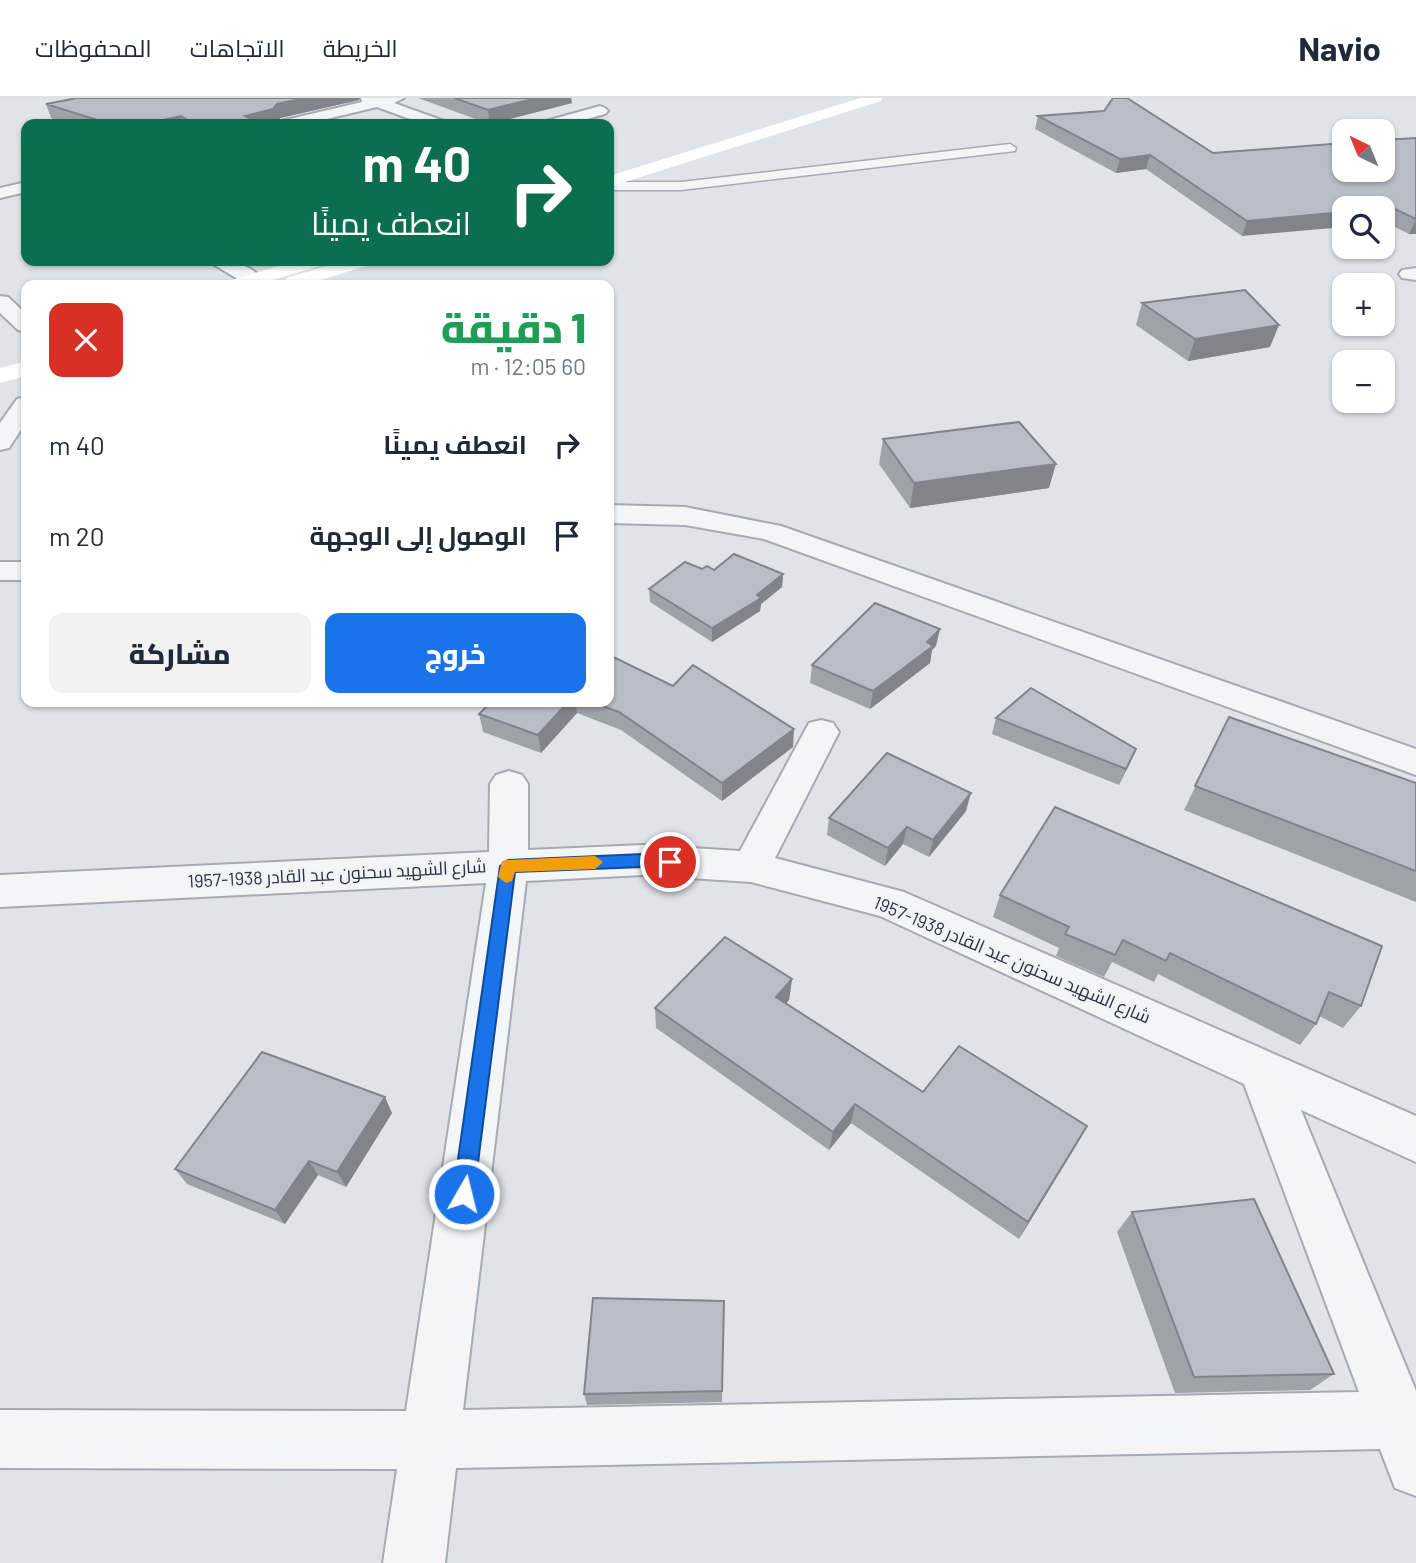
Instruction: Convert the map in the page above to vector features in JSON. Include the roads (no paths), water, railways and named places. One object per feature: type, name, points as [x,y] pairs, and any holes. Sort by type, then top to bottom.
[{"type":"street","points":[[305,119],[371,100],[397,98]]},
{"type":"street","points":[[614,170],[844,98]]},
{"type":"street","points":[[614,182],[876,98]]},
{"type":"street","points":[[371,100],[424,119]]},
{"type":"street","points":[[570,119],[600,111]]},
{"type":"street","points":[[0,193],[21,188]]},
{"type":"street","points":[[224,266],[240,280]]},
{"type":"street","points":[[254,280],[300,266]]},
{"type":"street","points":[[301,280],[346,266]]},
{"type":"street","points":[[0,302],[18,342]]},
{"type":"street","points":[[0,376],[21,370]]},
{"type":"street","points":[[0,442],[21,411]]},
{"type":"street","points":[[614,514],[685,516],[771,532],[1416,761]]},
{"type":"street","points":[[0,571],[21,571]]},
{"type":"street","points":[[751,867],[821,732]]},
{"type":"street","points":[[414,1563],[508,866],[509,784]]},
{"type":"street","name":"شارع الشهيد سحنون عبد القادر 1938-1957","points":[[0,891],[643,860],[751,867],[890,903],[1416,1139]]},
{"type":"street","points":[[0,1439],[430,1440],[1410,1435],[1262,1070]]},
{"type":"lane","points":[[614,185],[642,188],[681,186],[1010,148]]}]
